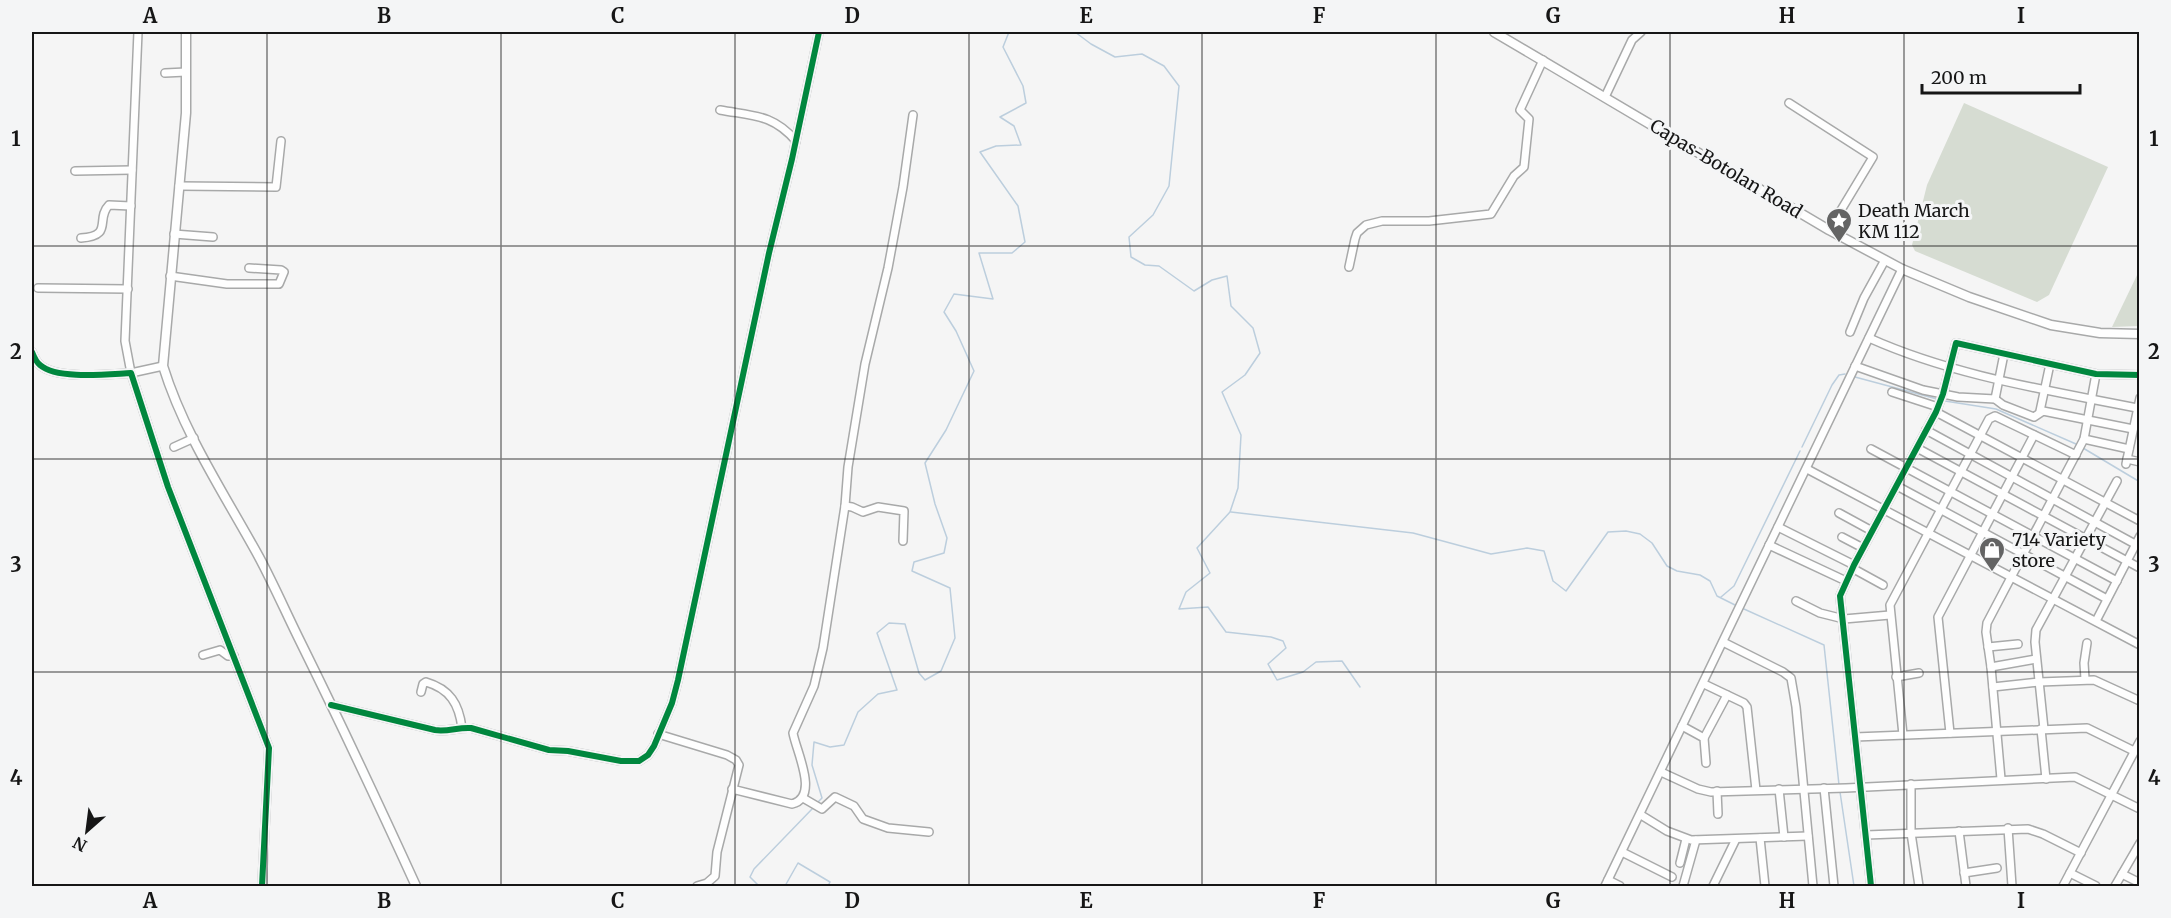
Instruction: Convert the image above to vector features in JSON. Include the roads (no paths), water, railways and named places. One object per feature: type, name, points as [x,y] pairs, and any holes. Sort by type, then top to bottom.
[{"type":"main road","points":[[186,32],[186,113],[162,366],[194,438],[259,558],[360,763],[416,886]]},
{"type":"main road","name":"Capas-Botolan Road","points":[[1494,32],[1829,230],[1902,269],[1969,297],[2051,325],[2100,333],[2139,334]]},
{"type":"street","points":[[138,32],[125,341],[131,373],[168,487],[269,748],[262,886]]},
{"type":"street","points":[[331,705],[435,730],[452,732],[462,728],[486,731],[549,750],[568,751],[628,762],[639,761],[648,755],[672,703],[678,680],[819,32]]},
{"type":"street","points":[[1605,97],[1632,40],[1641,32]]},
{"type":"street","points":[[1349,267],[1357,233],[1366,225],[1491,214],[1514,176],[1524,167],[1529,119],[1520,110],[1542,60]]},
{"type":"street","points":[[165,73],[186,72]]},
{"type":"street","points":[[1789,103],[1873,157],[1829,230]]},
{"type":"street","points":[[720,110],[769,119],[782,126],[796,141]]},
{"type":"street","points":[[803,798],[806,782],[793,733],[814,686],[818,671],[865,364],[888,268],[903,188],[913,115]]},
{"type":"street","points":[[179,186],[276,187],[281,141]]},
{"type":"street","points":[[75,171],[132,170]]},
{"type":"street","points":[[81,238],[99,233],[104,227],[106,209],[109,206],[130,206]]},
{"type":"street","points":[[174,234],[213,237]]},
{"type":"street","points":[[1850,332],[1864,298],[1885,260]]},
{"type":"street","points":[[170,276],[227,284],[279,284],[282,280],[283,270],[249,268]]},
{"type":"street","points":[[1620,886],[1607,884],[1902,269]]},
{"type":"street","points":[[38,288],[128,288]]},
{"type":"street","points":[[1869,338],[1950,368],[2044,390],[2138,408]]},
{"type":"street","points":[[1871,886],[1840,596],[1853,567],[1937,410],[1956,343],[2096,374],[2139,375]]},
{"type":"street","points":[[32,352],[40,366],[66,374],[131,373],[162,366]]},
{"type":"street","points":[[1995,399],[2004,354]]},
{"type":"street","points":[[1856,366],[1900,383],[1943,394],[1995,399],[2003,405],[2034,417],[2040,411],[2050,364]]},
{"type":"street","points":[[2001,780],[1987,623],[2084,440],[2096,374]]},
{"type":"street","points":[[1892,392],[1937,410],[1980,436],[2139,521]]},
{"type":"street","points":[[2139,398],[2137,418],[2126,462],[2139,462]]},
{"type":"street","points":[[2040,411],[2133,429]]},
{"type":"street","points":[[1903,735],[1890,605],[1989,419],[1995,416],[2076,455]]},
{"type":"street","points":[[1926,430],[2135,544]]},
{"type":"street","points":[[1950,733],[1938,617],[2034,435]]},
{"type":"street","points":[[174,447],[194,438]]},
{"type":"street","points":[[2084,440],[2129,450]]},
{"type":"street","points":[[1917,448],[2139,568]]},
{"type":"street","points":[[1871,449],[2117,581]]},
{"type":"street","points":[[1807,468],[2139,644]]},
{"type":"street","points":[[2046,779],[2036,659],[2036,630],[2116,481]]},
{"type":"street","points":[[1897,486],[2107,599]]},
{"type":"street","points":[[845,506],[863,512],[878,507],[904,511],[903,541]]},
{"type":"street","points":[[1839,513],[1872,531]]},
{"type":"street","points":[[1778,527],[1883,585]]},
{"type":"street","points":[[2096,621],[2139,536]]},
{"type":"street","points":[[1842,537],[1863,548]]},
{"type":"street","points":[[1769,545],[1846,581]]},
{"type":"street","points":[[1797,601],[1820,613],[1844,619],[1890,615]]},
{"type":"street","points":[[1723,642],[1788,674],[1791,678],[1813,886]]},
{"type":"street","points":[[2085,679],[2084,663],[2087,643]]},
{"type":"street","points":[[1988,647],[2018,644]]},
{"type":"street","points":[[203,655],[220,650],[228,656],[234,656]]},
{"type":"street","points":[[1991,667],[2036,659]]},
{"type":"street","points":[[1896,677],[1919,674]]},
{"type":"street","points":[[1993,687],[2085,679],[2101,681],[2139,701]]},
{"type":"street","points":[[421,692],[426,682],[449,693],[458,710],[462,728]]},
{"type":"street","points":[[1704,684],[1744,703],[1747,707],[1756,790]]},
{"type":"street","points":[[1706,764],[1704,738],[1727,695]]},
{"type":"street","points":[[1682,726],[1704,738]]},
{"type":"street","points":[[1855,737],[2091,729],[2136,754]]},
{"type":"street","points":[[658,734],[727,755],[736,760],[739,767],[717,852],[716,876],[707,883],[697,886]]},
{"type":"street","points":[[2063,886],[2136,754],[2139,741]]},
{"type":"street","points":[[1661,772],[1698,789],[1717,791],[1846,788],[2075,777],[2139,809]]},
{"type":"street","points":[[1911,784],[1911,833],[1919,886]]},
{"type":"street","points":[[1824,788],[1834,886]]},
{"type":"street","points":[[732,789],[792,804],[803,798]]},
{"type":"street","points":[[1779,789],[1784,837]]},
{"type":"street","points":[[1717,791],[1718,814]]},
{"type":"street","points":[[803,798],[823,808],[835,797],[854,806],[863,819],[888,828],[929,832]]},
{"type":"street","points":[[1641,815],[1686,839],[1808,836]]},
{"type":"street","points":[[1866,835],[2008,828],[2036,831],[2081,853]]},
{"type":"street","points":[[2008,828],[2012,886]]},
{"type":"street","points":[[1959,831],[1966,886]]},
{"type":"street","points":[[1760,838],[1765,886]]},
{"type":"street","points":[[1680,863],[1686,839]]},
{"type":"street","points":[[1713,886],[1736,839]]},
{"type":"street","points":[[1683,886],[1696,840]]},
{"type":"street","points":[[2115,886],[2139,843]]},
{"type":"street","points":[[1622,852],[1672,877]]},
{"type":"street","points":[[1964,873],[1997,868]]},
{"type":"street","points":[[2070,873],[2096,886]]},
{"type":"street","points":[[2122,874],[2139,883]]},
{"type":"waterway","points":[[818,802],[822,798],[812,765],[814,742],[830,747],[844,745],[858,712],[878,694],[897,690],[877,633],[889,623],[905,624],[919,673],[925,680],[941,671],[955,638],[950,588],[912,571],[914,562],[944,553],[947,538],[935,504],[925,463],[946,430],[974,371],[956,331],[944,312],[954,294],[993,299],[979,253],[1012,253],[1025,242],[1018,206],[980,152],[996,146],[1021,145],[1014,126],[1000,117],[1026,103],[1023,86],[1003,47],[1009,32]]},
{"type":"waterway","points":[[1075,32],[1115,57],[1142,54],[1164,66],[1179,86],[1169,186],[1153,215],[1129,237],[1131,257],[1145,265],[1159,266],[1194,291],[1212,280],[1227,276],[1231,306],[1253,328],[1260,353],[1245,375],[1222,392],[1241,435],[1238,488],[1230,512],[1197,548],[1210,573],[1186,592],[1179,609],[1208,607],[1226,632],[1271,637],[1283,641],[1286,648],[1268,664],[1277,680],[1303,672],[1316,662],[1342,661],[1360,687]]},
{"type":"waterway","points":[[1802,447],[1832,385],[1839,375],[1845,374]]},
{"type":"waterway","points":[[1855,377],[1937,399]]},
{"type":"waterway","points":[[1945,401],[1996,409],[2076,444]]},
{"type":"waterway","points":[[2083,448],[2140,482]]},
{"type":"waterway","points":[[1721,597],[1734,586],[1800,451]]},
{"type":"waterway","points":[[1231,512],[1413,533],[1491,554],[1527,548],[1544,551],[1553,581],[1566,591],[1608,532],[1626,531],[1640,534],[1652,543],[1667,566],[1677,571],[1700,575],[1710,581],[1717,596],[1735,605]]},
{"type":"waterway","points":[[1744,609],[1824,645],[1839,785]]},
{"type":"waterway","points":[[1840,792],[1854,886]]},
{"type":"waterway","points":[[759,886],[750,877],[754,869],[813,808]]},
{"type":"waterway","points":[[785,886],[798,863],[830,882],[828,886]]},
{"type":"place","name":"Death March KM 112","points":[[1839,244]]},
{"type":"place","name":"714 Variety store","points":[[1992,573]]}]
